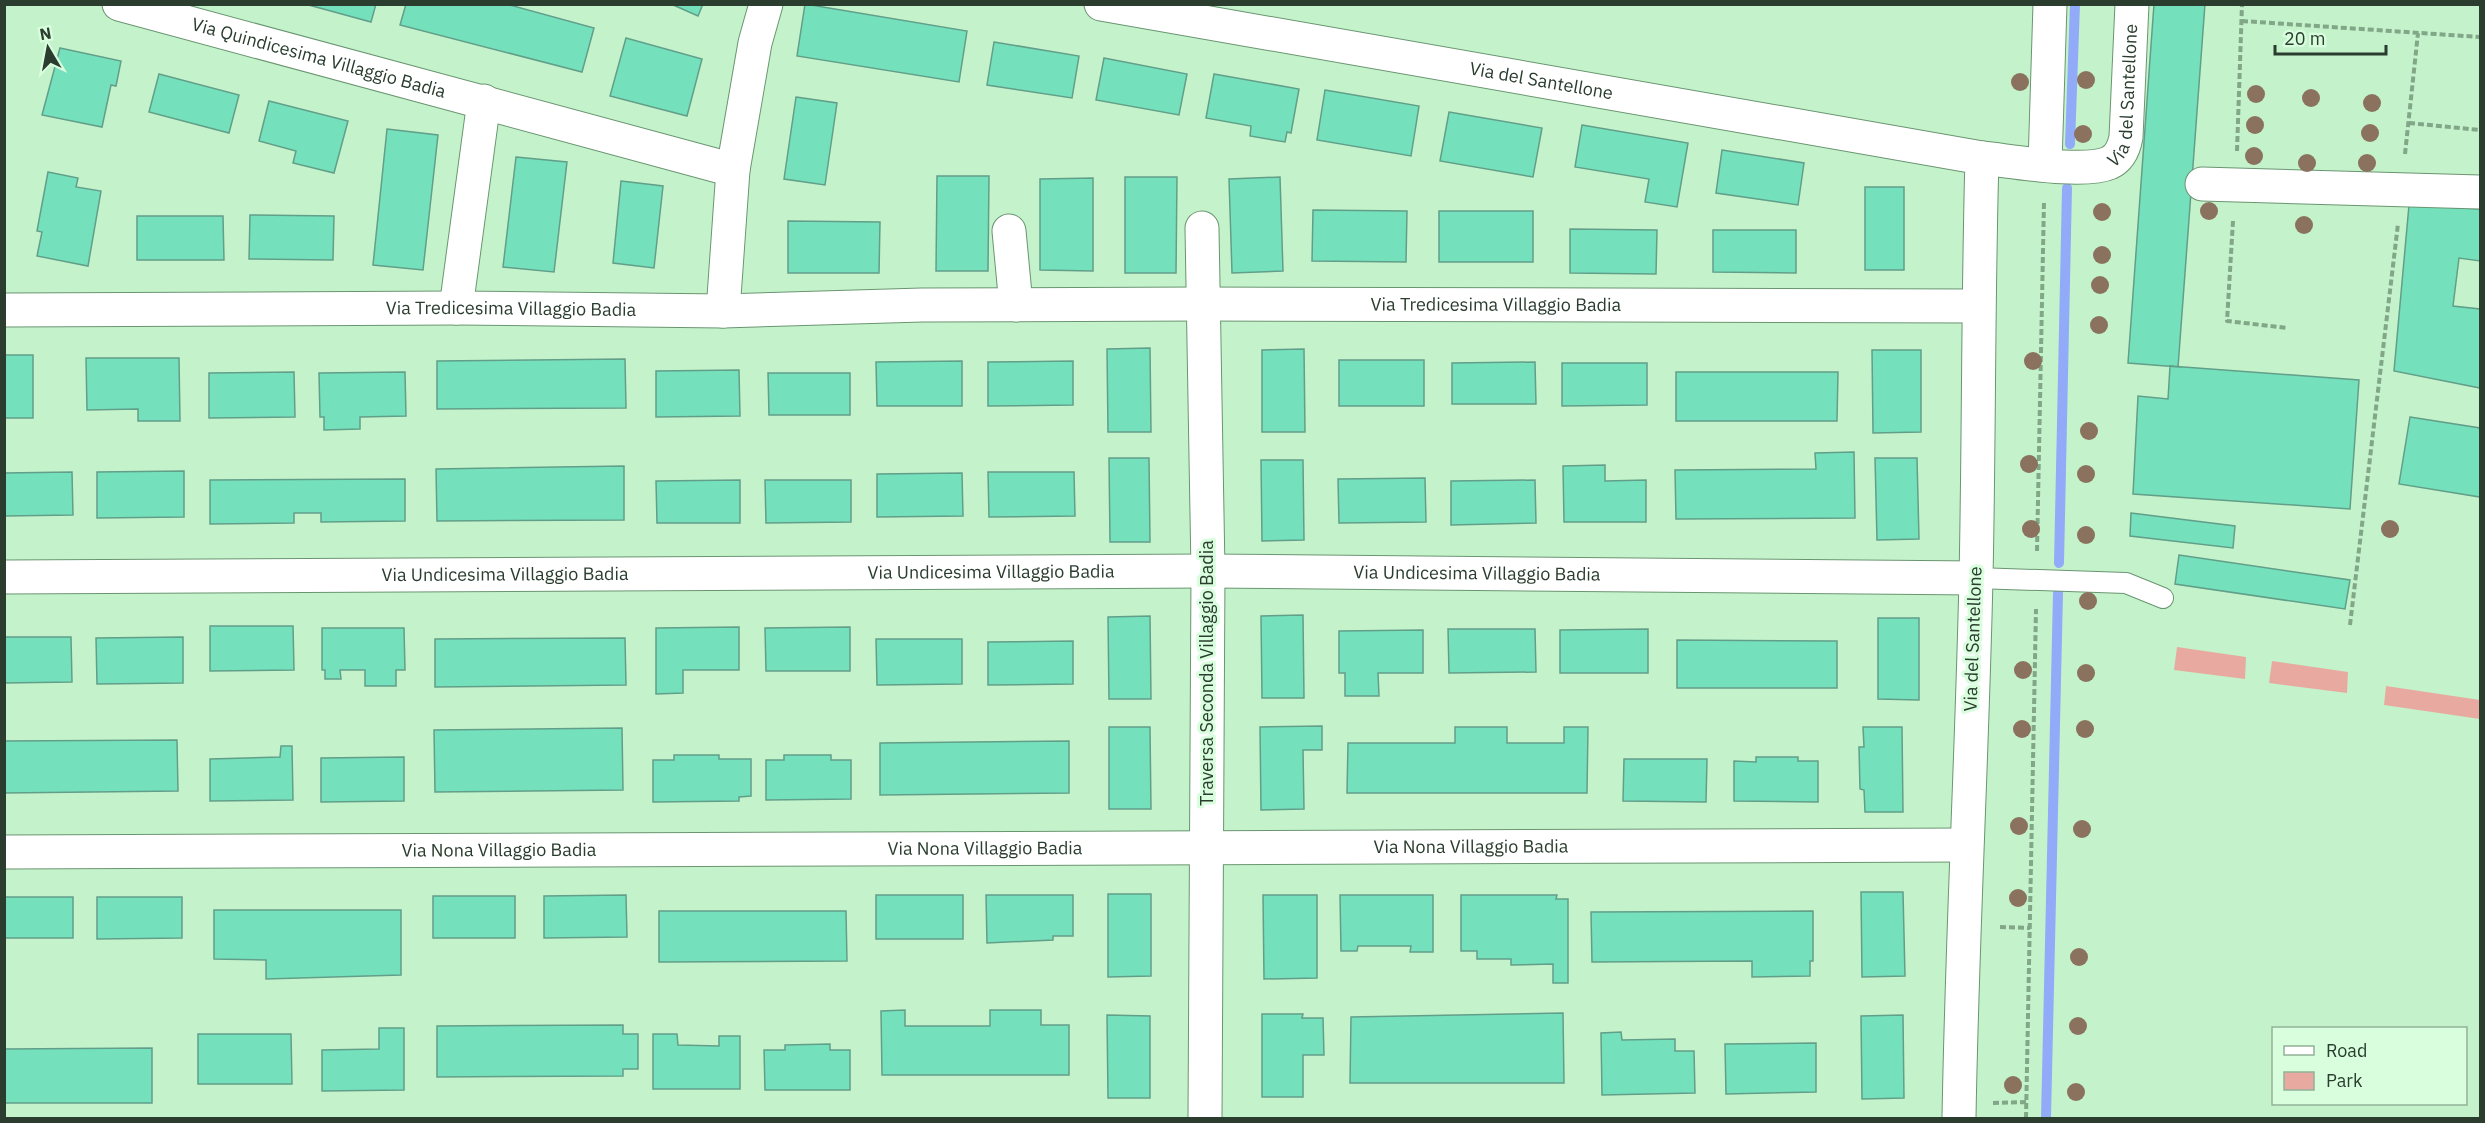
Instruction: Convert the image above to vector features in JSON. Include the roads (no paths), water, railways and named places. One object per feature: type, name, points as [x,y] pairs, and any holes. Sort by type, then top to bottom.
[{"type":"street","name":"Via Quindicesima Villaggio Badia","points":[[119,4],[733,170]]},
{"type":"street","points":[[723,311],[733,170],[755,42],[766,4]]},
{"type":"street","name":"Via del Santellone","points":[[1101,4],[1982,158],[2097,166],[2110,162],[2124,147],[2132,4]]},
{"type":"street","points":[[2045,164],[2050,4]]},
{"type":"street","points":[[456,308],[484,101]]},
{"type":"street","name":"Via del Santellone","points":[[1959,1119],[1965,845],[1976,578],[1977,306],[1982,158]]},
{"type":"street","points":[[2202,184],[2481,192]]},
{"type":"street","name":"Traversa Seconda Villaggio Badia","points":[[1202,228],[1208,571],[1205,1119]]},
{"type":"street","points":[[1009,231],[1017,305]]},
{"type":"street","name":"Via Tredicesima Villaggio Badia","points":[[4,310],[456,308],[723,311],[1202,304],[1977,306]]},
{"type":"street","name":"Via Undicesima Villaggio Badia","points":[[4,577],[1208,571],[1976,578]]},
{"type":"street","name":"Via Nona Villaggio Badia","points":[[4,852],[1965,845]]},
{"type":"lane","points":[[1976,578],[2126,583],[2163,598]]},
{"type":"waterway","points":[[2070,144],[2075,4]]},
{"type":"waterway","points":[[2059,563],[2067,188]]},
{"type":"waterway","points":[[2046,1118],[2058,593]]}]
